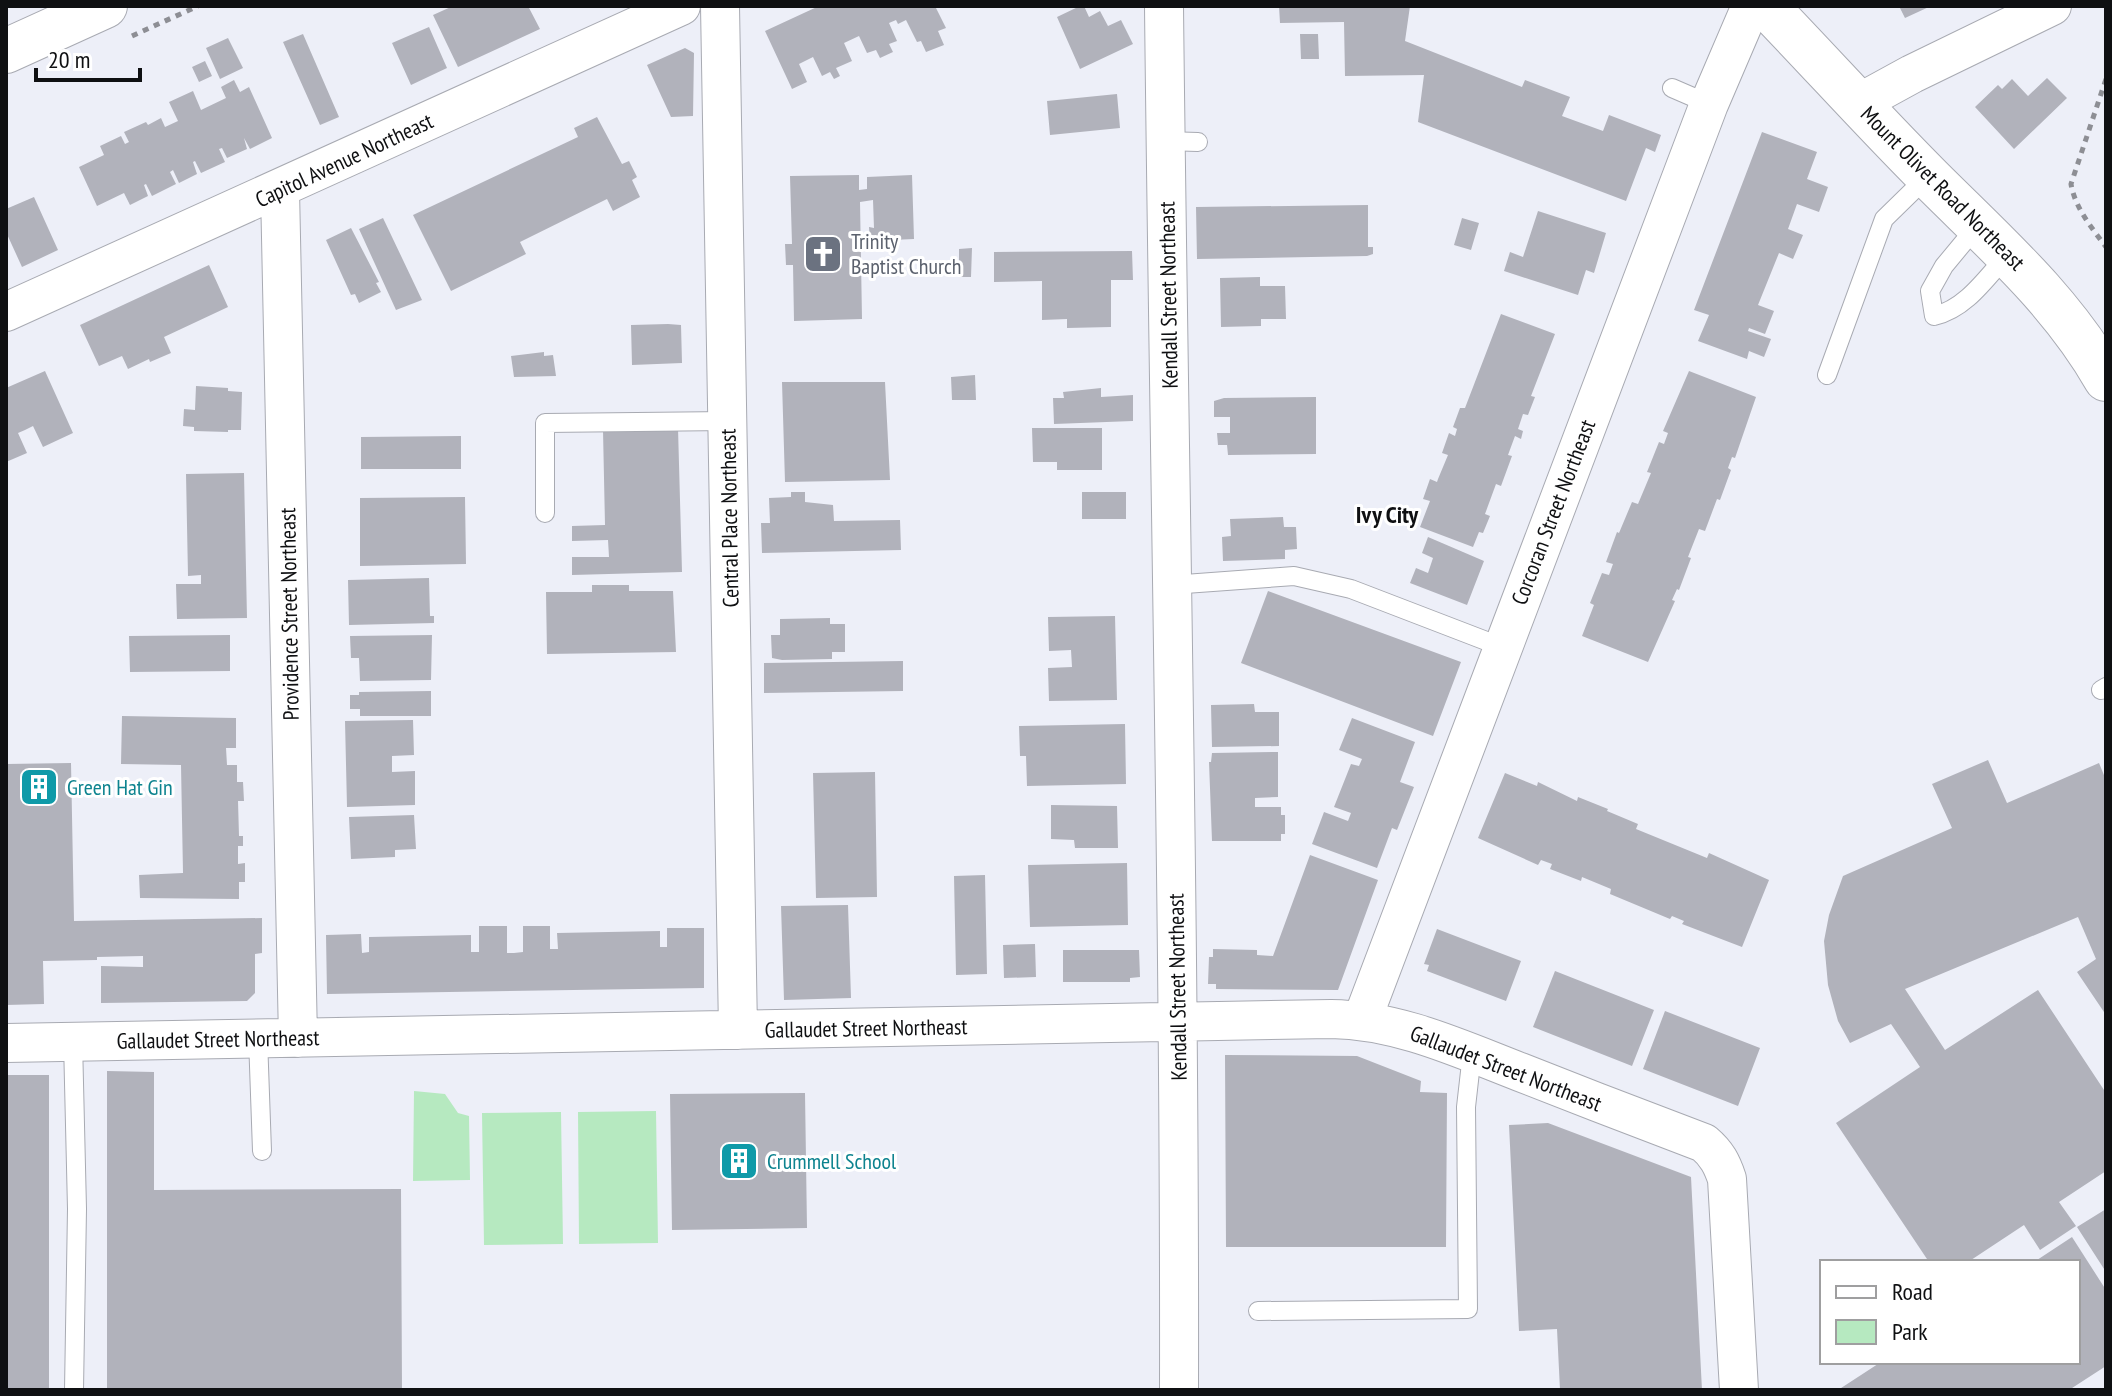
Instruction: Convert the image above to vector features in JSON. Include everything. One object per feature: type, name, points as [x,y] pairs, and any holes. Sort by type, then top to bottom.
[{"type":"main road","points":[[6,51],[105,6]]},
{"type":"main road","name":"Mount Olivet Road Northeast","points":[[1766,6],[2053,302],[2106,379]]},
{"type":"street","name":"Capitol Avenue Northeast","points":[[6,312],[681,6]]},
{"type":"street","name":"Central Place Northeast","points":[[720,6],[738,1030]]},
{"type":"street","name":"Kendall Street Northeast","points":[[1164,6],[1182,142],[1171,585],[1179,1022],[1179,1390]]},
{"type":"street","name":"Corcoran Street Northeast","points":[[1362,1020],[1709,104],[1751,6]]},
{"type":"street","points":[[1859,103],[2052,6]]},
{"type":"street","name":"Providence Street Northeast","points":[[280,190],[298,1038]]},
{"type":"street","name":"Gallaudet Street Northeast","points":[[6,1043],[1362,1020],[1420,1034],[1704,1143],[1720,1160],[1727,1179],[1739,1390]]},
{"type":"lane","points":[[1672,88],[1709,104]]},
{"type":"lane","points":[[1827,375],[1884,219],[1928,176]]},
{"type":"lane","points":[[545,513],[545,423],[728,421]]},
{"type":"lane","points":[[1171,585],[1294,576],[1351,589],[1502,647]]},
{"type":"lane","points":[[258,1038],[262,1151]]},
{"type":"lane","points":[[73,1041],[77,1209],[74,1390]]},
{"type":"lane","points":[[1258,1311],[1468,1309],[1466,1107],[1472,1054]]},
{"type":"path","points":[[150,28],[198,6]]},
{"type":"path","points":[[2106,79],[2071,184],[2080,209],[2106,247]]},
{"type":"green space","points":[[414,1091],[445,1094],[458,1113],[469,1116],[470,1180],[413,1181]]},
{"type":"green space","points":[[656,1111],[658,1243],[579,1244],[578,1112]]},
{"type":"green space","points":[[561,1112],[563,1244],[484,1245],[482,1113]]},
{"type":"building","points":[[453,6],[528,6],[540,29],[458,67],[433,15]]},
{"type":"building","points":[[819,6],[935,6],[946,28],[938,31],[944,45],[926,52],[906,20],[898,24],[896,20],[889,23],[897,41],[889,44],[893,52],[880,58],[876,50],[867,53],[859,36],[844,43],[852,61],[836,68],[840,76],[834,79],[830,72],[822,76],[813,57],[799,64],[807,82],[792,89],[765,31]]},
{"type":"building","points":[[1084,6],[1089,17],[1100,11],[1108,26],[1121,20],[1133,44],[1080,69],[1057,17]]},
{"type":"building","points":[[1279,6],[1410,6],[1405,41],[1522,87],[1525,80],[1570,97],[1562,116],[1603,131],[1609,115],[1661,135],[1655,152],[1646,148],[1626,201],[1418,122],[1424,75],[1345,76],[1344,22],[1280,23]]},
{"type":"building","points":[[1899,6],[1931,6],[1905,18]]},
{"type":"building","points":[[429,27],[447,68],[411,85],[392,43]]},
{"type":"building","points":[[303,34],[339,117],[320,125],[283,42]]},
{"type":"building","points":[[1300,34],[1318,34],[1319,59],[1301,59]]},
{"type":"building","points":[[228,38],[243,68],[220,79],[206,48]]},
{"type":"building","points":[[685,48],[694,53],[693,116],[671,117],[647,65]]},
{"type":"building","points":[[205,61],[212,76],[199,82],[192,67]]},
{"type":"building","points":[[2047,78],[2067,98],[2014,149],[1975,107],[1998,85],[2002,89],[2012,79],[2028,96]]},
{"type":"building","points":[[234,80],[240,92],[249,87],[272,138],[250,149],[244,138],[247,149],[227,158],[222,148],[219,149],[225,162],[201,173],[195,161],[197,174],[179,183],[173,170],[170,172],[176,184],[152,196],[146,184],[148,196],[130,205],[124,193],[97,206],[79,167],[104,155],[100,146],[121,136],[125,144],[129,142],[124,132],[146,122],[148,125],[161,118],[165,127],[178,121],[169,102],[193,91],[201,110],[226,98],[221,87]]},
{"type":"building","points":[[1117,94],[1120,128],[1050,135],[1047,101]]},
{"type":"building","points":[[597,117],[622,164],[629,161],[637,177],[632,180],[640,197],[613,211],[607,199],[520,242],[526,254],[451,291],[413,215],[578,137],[574,128]]},
{"type":"building","points":[[1762,132],[1817,152],[1807,179],[1828,187],[1819,212],[1797,204],[1788,229],[1803,235],[1793,259],[1779,253],[1758,305],[1774,311],[1765,334],[1749,328],[1748,331],[1771,339],[1764,357],[1749,351],[1747,359],[1698,341],[1709,315],[1694,310]]},
{"type":"building","name":"Trinity Baptist Church","points":[[859,175],[859,190],[867,189],[867,177],[912,175],[914,239],[870,241],[869,227],[874,228],[873,200],[860,202],[862,319],[794,321],[793,265],[786,265],[785,244],[792,244],[790,176]]},
{"type":"building","points":[[34,197],[58,250],[22,267],[6,232],[6,209]]},
{"type":"building","points":[[1368,205],[1368,247],[1373,247],[1373,254],[1367,256],[1197,259],[1196,207]]},
{"type":"building","points":[[1538,211],[1606,233],[1594,273],[1586,270],[1578,295],[1504,271],[1510,252],[1523,257]]},
{"type":"building","points":[[383,218],[422,300],[396,310],[359,229]]},
{"type":"building","points":[[1462,218],[1479,223],[1471,250],[1454,245]]},
{"type":"building","points":[[351,228],[379,282],[376,283],[381,292],[359,303],[355,294],[351,295],[326,240]]},
{"type":"building","points":[[972,248],[971,277],[959,277],[959,249]]},
{"type":"building","points":[[1132,251],[1133,280],[1111,280],[1111,327],[1067,328],[1067,319],[1042,320],[1042,281],[994,282],[994,252]]},
{"type":"building","points":[[209,265],[228,307],[164,337],[171,353],[128,369],[122,356],[99,366],[80,325]]},
{"type":"building","points":[[1260,277],[1260,286],[1285,286],[1286,319],[1261,319],[1261,326],[1221,327],[1220,278]]},
{"type":"building","points":[[1501,314],[1555,334],[1531,396],[1535,397],[1528,415],[1523,414],[1518,429],[1523,431],[1521,439],[1515,436],[1508,455],[1512,456],[1501,486],[1496,484],[1485,514],[1490,516],[1473,547],[1420,527],[1430,501],[1423,499],[1430,479],[1437,482],[1448,455],[1442,453],[1449,433],[1455,436],[1457,429],[1453,427],[1460,408],[1465,408]]},
{"type":"building","points":[[631,325],[681,325],[682,363],[632,365]]},
{"type":"building","points":[[544,352],[544,356],[553,355],[556,376],[514,377],[511,356]]},
{"type":"building","points":[[45,371],[73,433],[43,447],[33,426],[18,433],[27,453],[6,462],[6,388]]},
{"type":"building","points":[[1689,371],[1756,397],[1735,458],[1732,457],[1728,468],[1731,470],[1720,500],[1717,499],[1705,531],[1699,529],[1679,590],[1672,600],[1675,601],[1648,662],[1582,636],[1602,573],[1609,575],[1613,564],[1606,562],[1617,532],[1632,502],[1638,504],[1651,473],[1647,472],[1659,442],[1664,444],[1668,433],[1663,431]]},
{"type":"building","points":[[975,375],[976,400],[952,400],[951,377]]},
{"type":"building","points":[[782,382],[885,382],[890,480],[785,482]]},
{"type":"building","points":[[196,386],[242,392],[241,430],[194,431],[194,427],[183,426],[184,409],[195,410]]},
{"type":"building","points":[[1101,388],[1101,397],[1133,395],[1133,421],[1054,424],[1053,398],[1064,398],[1063,392]]},
{"type":"building","points":[[1316,397],[1316,454],[1228,455],[1227,445],[1218,445],[1217,433],[1230,433],[1230,417],[1214,417],[1214,401],[1224,398]]},
{"type":"building","points":[[678,428],[682,572],[572,575],[572,557],[609,557],[608,540],[572,541],[572,526],[605,525],[603,430]]},
{"type":"building","points":[[1032,428],[1102,428],[1102,470],[1057,470],[1057,462],[1033,462]]},
{"type":"building","points":[[461,436],[461,469],[361,469],[361,437]]},
{"type":"building","points":[[244,473],[247,618],[177,619],[176,584],[201,584],[201,575],[188,576],[186,474]]},
{"type":"building","points":[[791,492],[805,492],[805,502],[833,505],[834,521],[900,520],[901,550],[762,553],[761,523],[770,523],[769,498],[791,497]]},
{"type":"building","points":[[1082,492],[1126,492],[1126,519],[1082,519]]},
{"type":"building","points":[[465,497],[466,564],[360,566],[360,498]]},
{"type":"building","points":[[1283,517],[1284,527],[1296,527],[1297,549],[1285,550],[1285,559],[1223,561],[1222,537],[1231,536],[1230,519]]},
{"type":"building","points":[[1428,537],[1484,561],[1467,605],[1410,583],[1416,568],[1428,573],[1433,558],[1422,553]]},
{"type":"building","points":[[429,578],[430,616],[434,616],[434,623],[349,625],[348,580]]},
{"type":"building","points":[[592,585],[629,585],[629,591],[673,591],[676,652],[547,654],[546,592],[592,592]]},
{"type":"building","points":[[1268,591],[1461,662],[1433,736],[1241,663]]},
{"type":"building","points":[[1115,616],[1117,700],[1049,701],[1048,668],[1072,667],[1071,650],[1049,651],[1048,617]]},
{"type":"building","points":[[830,618],[830,624],[845,624],[845,652],[832,652],[832,659],[772,658],[771,635],[780,635],[780,619]]},
{"type":"building","points":[[230,635],[230,671],[130,672],[129,636]]},
{"type":"building","points":[[432,635],[431,680],[360,681],[359,658],[351,658],[350,636]]},
{"type":"building","points":[[903,661],[903,691],[764,693],[764,663]]},
{"type":"building","points":[[431,691],[431,716],[360,716],[360,709],[350,709],[350,695],[359,695],[359,692]]},
{"type":"building","points":[[1254,704],[1255,712],[1279,712],[1279,746],[1212,747],[1211,705]]},
{"type":"building","points":[[122,716],[236,718],[236,748],[226,748],[227,765],[237,765],[237,782],[243,782],[244,801],[238,801],[239,836],[243,836],[243,846],[238,846],[238,864],[245,863],[245,882],[239,882],[239,899],[140,898],[139,875],[183,873],[181,765],[121,764]]},
{"type":"building","points":[[1352,718],[1415,742],[1400,782],[1414,787],[1397,830],[1392,828],[1377,868],[1312,844],[1324,812],[1348,821],[1351,813],[1334,807],[1351,764],[1359,766],[1362,759],[1339,750]]},
{"type":"building","points":[[413,720],[414,755],[392,756],[392,772],[415,771],[415,805],[347,807],[345,721]]},
{"type":"building","points":[[1125,724],[1126,784],[1027,786],[1026,756],[1020,756],[1019,726]]},
{"type":"building","points":[[1278,752],[1278,797],[1255,798],[1255,807],[1281,807],[1281,815],[1285,815],[1285,834],[1281,834],[1281,841],[1212,841],[1209,762],[1212,753]]},
{"type":"building","points":[[1988,760],[2007,803],[2099,763],[2106,780],[2106,1015],[2077,972],[2096,959],[2078,917],[1905,989],[1945,1050],[2038,990],[2106,1093],[2106,1171],[2059,1202],[2076,1226],[2040,1250],[2024,1225],[1971,1260],[1928,1260],[1836,1123],[1920,1067],[1891,1024],[1850,1043],[1838,1021],[1828,985],[1824,941],[1829,915],[1843,876],[1952,828],[1932,784]]},
{"type":"building","points":[[71,763],[74,921],[262,918],[262,953],[255,954],[255,993],[247,1001],[101,1003],[101,966],[143,967],[143,956],[43,961],[44,1004],[6,1005],[6,764]]},
{"type":"building","points":[[875,772],[877,897],[816,898],[813,773]]},
{"type":"building","points":[[1505,773],[1537,786],[1538,782],[1577,801],[1578,797],[1608,809],[1638,824],[1636,829],[1707,858],[1709,853],[1769,880],[1742,947],[1682,924],[1684,921],[1672,916],[1670,919],[1610,894],[1611,889],[1582,877],[1581,881],[1550,869],[1552,864],[1541,860],[1538,865],[1478,838]]},
{"type":"building","points":[[1051,805],[1117,806],[1118,848],[1075,848],[1074,840],[1051,839]]},
{"type":"building","points":[[414,815],[416,849],[395,850],[395,857],[351,859],[349,817]]},
{"type":"building","points":[[1310,855],[1378,880],[1338,990],[1216,989],[1216,984],[1208,984],[1209,957],[1213,957],[1213,949],[1257,950],[1257,955],[1273,956]]},
{"type":"building","points":[[1127,863],[1128,925],[1030,927],[1028,865]]},
{"type":"building","points":[[985,875],[987,974],[956,975],[954,876]]},
{"type":"building","points":[[848,905],[851,998],[784,1000],[781,906]]},
{"type":"building","points":[[479,926],[507,926],[507,953],[523,952],[523,926],[550,926],[550,949],[558,949],[557,933],[660,931],[660,947],[667,947],[667,928],[704,928],[704,988],[327,994],[326,935],[361,934],[362,953],[369,952],[369,937],[471,935],[471,952],[479,952]]},
{"type":"building","points":[[1437,929],[1521,961],[1506,1001],[1427,971],[1429,965],[1424,964]]},
{"type":"building","points":[[1035,944],[1036,977],[1004,978],[1003,945]]},
{"type":"building","points":[[1063,950],[1139,950],[1140,977],[1130,978],[1130,982],[1063,982]]},
{"type":"building","points":[[1555,971],[1654,1010],[1632,1066],[1533,1027]]},
{"type":"building","points":[[1665,1011],[1760,1048],[1738,1106],[1643,1069]]},
{"type":"building","points":[[1225,1055],[1357,1056],[1421,1081],[1420,1092],[1447,1093],[1446,1247],[1226,1247]]},
{"type":"building","points":[[107,1071],[154,1072],[154,1190],[401,1189],[402,1390],[107,1390]]},
{"type":"building","points":[[6,1075],[49,1075],[49,1390],[6,1390]]},
{"type":"building","name":"Crummell School","points":[[805,1093],[807,1228],[672,1230],[670,1094]]},
{"type":"building","points":[[1548,1123],[1691,1177],[1702,1390],[1560,1390],[1557,1329],[1519,1331],[1509,1125]]},
{"type":"building","points":[[2106,1209],[2106,1272],[2077,1227]]},
{"type":"building","points":[[2072,1237],[2106,1290],[2106,1366],[2069,1390],[1838,1390],[1878,1364],[2080,1364],[2080,1260],[2037,1260]]},
{"type":"place","name":"Trinity Baptist Church","points":[[823,254]]},
{"type":"place","name":"Green Hat Gin","points":[[39,787]]},
{"type":"place","name":"Crummell School","points":[[739,1161]]},
{"type":"district","name":"Ivy City","points":[[1387,514]]}]
